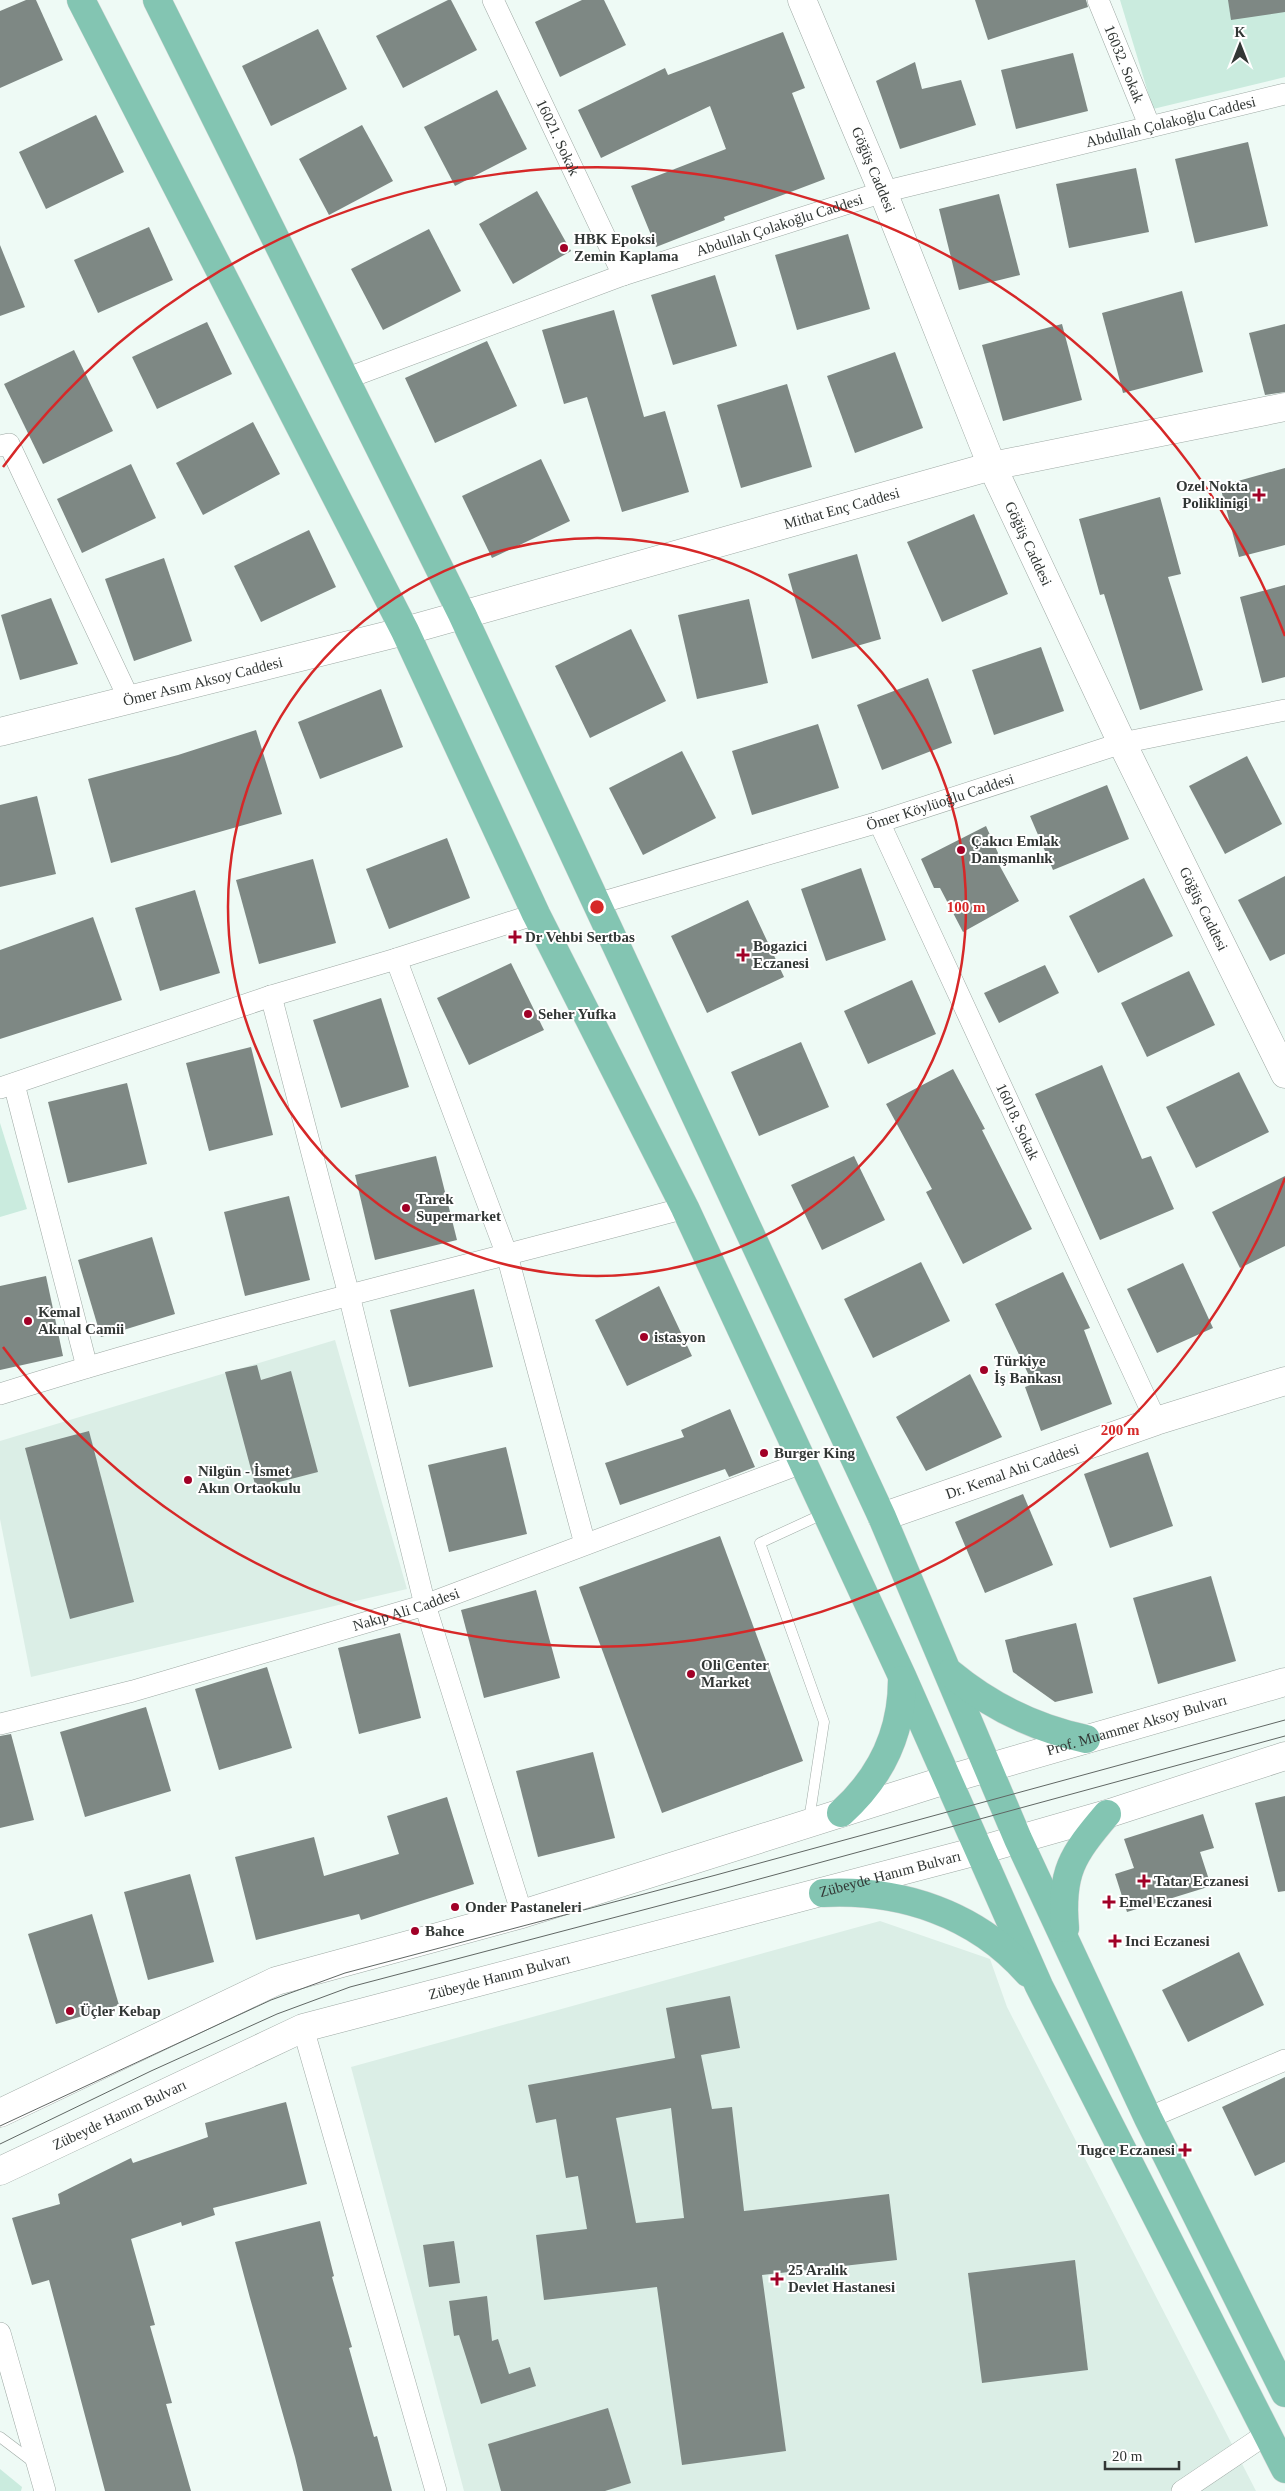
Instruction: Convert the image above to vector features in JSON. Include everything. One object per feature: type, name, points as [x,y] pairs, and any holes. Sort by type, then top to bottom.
[{"type":"main road","points":[[81,0],[405,630],[536,914],[685,1208],[950,1779],[1040,1986],[1285,2469]]},
{"type":"main road","points":[[157,0],[462,614],[882,1518],[1018,1838],[1148,2118],[1285,2393]]},
{"type":"main road","name":"Göğüş Caddesi","points":[[802,0],[883,192],[992,466],[1122,743],[1285,1074]]},
{"type":"main road","name":"Mithat Enç Caddesi","points":[[405,630],[992,466],[1285,408]]},
{"type":"main road","name":"Ömer Asım Aksoy Caddesi","points":[[0,732],[130,701],[405,630]]},
{"type":"main road","name":"Dr. Kemal Ahi Caddesi","points":[[882,1518],[1156,1421],[1285,1381]]},
{"type":"main road","points":[[947,1670],[988,1702],[1010,1714],[1043,1728],[1086,1739]]},
{"type":"main road","points":[[841,1813],[867,1787],[887,1756],[900,1717],[902,1676]]},
{"type":"main road","name":"Prof. Muammer Aksoy Bulvarı","points":[[989,1767],[1285,1682]]},
{"type":"main road","points":[[1018,1838],[1106,1814],[1285,1756]]},
{"type":"main road","points":[[0,2113],[276,1981],[522,1914],[989,1767]]},
{"type":"main road","points":[[1066,1940],[1064,1894],[1067,1876],[1080,1845],[1106,1814]]},
{"type":"main road","name":"Zübeyde Hanım Bulvarı","points":[[0,2171],[303,2028],[823,1893],[981,1850],[1018,1838]]},
{"type":"main road","points":[[823,1893],[875,1893],[909,1900],[950,1915],[976,1928],[999,1945],[1040,1986]]},
{"type":"street","name":"16021. Sokak","points":[[493,0],[623,275]]},
{"type":"street","name":"16032. Sokak","points":[[1098,0],[1150,127]]},
{"type":"street","name":"Abdullah Çolakoğlu Caddesi","points":[[345,379],[623,275],[883,192],[1285,94]]},
{"type":"street","points":[[0,446],[9,444],[130,701]]},
{"type":"street","name":"Ömer Köylüoğlu Caddesi","points":[[596,904],[879,822],[1122,743],[1285,710]]},
{"type":"street","name":"16018. Sokak","points":[[879,822],[1156,1421]]},
{"type":"street","points":[[87,1367],[7,1086],[271,996],[396,959],[536,914]]},
{"type":"street","points":[[396,959],[506,1256],[585,1544]]},
{"type":"street","points":[[271,996],[350,1295],[425,1605],[522,1914]]},
{"type":"street","points":[[0,1394],[87,1367],[350,1295],[685,1208]]},
{"type":"street","name":"Nakıp Ali Caddesi","points":[[0,1724],[133,1691],[425,1605],[802,1462]]},
{"type":"street","points":[[303,2028],[436,2491]]},
{"type":"street","points":[[1148,2118],[1285,2060]]},
{"type":"street","points":[[0,2333],[45,2491]]},
{"type":"street","points":[[1182,2491],[1268,2433]]},
{"type":"lane","points":[[808,1823],[824,1722],[760,1543],[826,1513]]},
{"type":"lane","points":[[0,2437],[38,2466]]},
{"type":"shaded area","name":"Nilgün - İsmet Akın Ortaokulu","points":[[335,1340],[407,1589],[31,1677],[0,1519],[0,1441]]},
{"type":"shaded area","name":"25 Aralık Devlet Hastanesi","points":[[880,1921],[990,1959],[1007,2007],[1256,2491],[464,2491],[351,2067]]},
{"type":"green space","points":[[1120,0],[1285,0],[1285,77],[1153,109]]},
{"type":"green space","points":[[0,1123],[27,1209],[0,1217]]},
{"type":"green space","points":[[0,2469],[22,2487],[21,2491],[0,2491]]},
{"type":"building","points":[[26,0],[36,0],[63,60],[0,88],[0,11]]},
{"type":"building","points":[[451,0],[477,50],[403,88],[376,36]]},
{"type":"building","points":[[582,0],[604,0],[626,45],[560,77],[535,22]]},
{"type":"building","points":[[975,0],[1086,0],[1088,7],[988,40]]},
{"type":"building","points":[[1228,0],[1285,0],[1285,12],[1231,20]]},
{"type":"building","points":[[318,29],[347,89],[271,126],[242,66]]},
{"type":"building","points":[[783,32],[805,88],[792,93],[825,179],[724,217],[725,220],[656,247],[631,186],[726,149],[710,106],[601,158],[578,110],[665,68],[668,75]]},
{"type":"building","points":[[1073,53],[1088,111],[1016,129],[1001,70]]},
{"type":"building","points":[[915,62],[922,89],[961,80],[976,125],[900,149],[876,81]]},
{"type":"building","points":[[497,90],[527,149],[455,186],[424,127]]},
{"type":"building","points":[[96,115],[124,172],[46,209],[19,152]]},
{"type":"building","points":[[362,125],[393,181],[329,215],[299,159]]},
{"type":"building","points":[[1248,142],[1268,226],[1195,243],[1175,159]]},
{"type":"building","points":[[1136,168],[1149,232],[1069,248],[1056,184]]},
{"type":"building","points":[[537,191],[571,251],[513,284],[479,224]]},
{"type":"building","points":[[999,194],[1020,275],[959,290],[939,209]]},
{"type":"building","points":[[149,227],[173,280],[98,313],[74,260]]},
{"type":"building","points":[[429,229],[461,291],[383,330],[351,269]]},
{"type":"building","points":[[848,234],[870,309],[797,330],[775,255]]},
{"type":"building","points":[[0,245],[25,307],[0,316]]},
{"type":"building","points":[[715,275],[737,346],[673,365],[651,295]]},
{"type":"building","points":[[1182,291],[1203,372],[1123,393],[1102,313]]},
{"type":"building","points":[[614,310],[644,417],[665,411],[689,492],[622,512],[587,397],[564,404],[542,330]]},
{"type":"building","points":[[207,322],[232,374],[157,409],[132,357]]},
{"type":"building","points":[[1062,324],[1082,400],[1003,421],[982,345]]},
{"type":"building","points":[[1285,324],[1285,392],[1265,395],[1249,333]]},
{"type":"building","points":[[487,341],[517,406],[435,443],[405,378]]},
{"type":"building","points":[[74,350],[113,431],[43,464],[4,384]]},
{"type":"building","points":[[895,352],[923,428],[855,453],[827,376]]},
{"type":"building","points":[[787,384],[812,467],[741,488],[717,405]]},
{"type":"building","points":[[253,422],[280,474],[203,515],[176,463]]},
{"type":"building","points":[[541,459],[570,521],[492,558],[462,496]]},
{"type":"building","points":[[131,464],[156,518],[82,553],[57,499]]},
{"type":"building","points":[[1285,468],[1285,545],[1239,557],[1220,486]]},
{"type":"building","points":[[1160,497],[1181,574],[1168,577],[1203,690],[1140,710],[1104,594],[1100,595],[1079,519]]},
{"type":"building","points":[[974,514],[1008,594],[942,622],[907,542]]},
{"type":"building","points":[[309,530],[336,587],[261,622],[234,566]]},
{"type":"building","points":[[857,554],[881,639],[812,659],[788,574]]},
{"type":"building","points":[[164,558],[192,641],[134,661],[105,579]]},
{"type":"building","points":[[1285,585],[1285,677],[1262,683],[1240,597]]},
{"type":"building","points":[[51,598],[78,664],[20,680],[1,615]]},
{"type":"building","points":[[749,599],[768,683],[697,699],[678,615]]},
{"type":"building","points":[[631,629],[666,701],[590,738],[555,666]]},
{"type":"building","points":[[1041,647],[1064,711],[994,735],[972,670]]},
{"type":"building","points":[[928,678],[952,743],[882,770],[857,705]]},
{"type":"building","points":[[381,689],[403,747],[320,779],[298,722]]},
{"type":"building","points":[[818,724],[839,788],[752,815],[732,751]]},
{"type":"building","points":[[256,730],[282,814],[111,863],[88,779],[178,755]]},
{"type":"building","points":[[682,751],[716,818],[643,855],[609,788]]},
{"type":"building","points":[[1247,756],[1282,824],[1225,854],[1189,786]]},
{"type":"building","points":[[1107,785],[1129,839],[1053,870],[1030,816]]},
{"type":"building","points":[[37,796],[56,874],[0,887],[0,805]]},
{"type":"building","points":[[986,826],[998,853],[996,859],[1019,901],[963,932],[940,888],[934,888],[921,859]]},
{"type":"building","points":[[447,838],[470,898],[389,929],[366,869]]},
{"type":"building","points":[[313,859],[336,943],[259,964],[236,880]]},
{"type":"building","points":[[861,868],[886,940],[826,961],[801,889]]},
{"type":"building","points":[[1285,876],[1285,954],[1270,961],[1238,900]]},
{"type":"building","points":[[1144,878],[1173,936],[1098,973],[1069,916]]},
{"type":"building","points":[[195,890],[220,973],[160,991],[135,908]]},
{"type":"building","points":[[748,900],[784,977],[707,1013],[671,936]]},
{"type":"building","points":[[93,917],[122,1000],[0,1039],[0,950]]},
{"type":"building","points":[[511,963],[544,1030],[469,1065],[437,998]]},
{"type":"building","points":[[1045,965],[1059,993],[999,1023],[984,993]]},
{"type":"building","points":[[1189,971],[1215,1025],[1147,1057],[1121,1003]]},
{"type":"building","points":[[912,980],[936,1034],[868,1064],[844,1011]]},
{"type":"building","points":[[381,998],[409,1087],[341,1108],[313,1020]]},
{"type":"building","points":[[801,1042],[829,1107],[759,1136],[731,1072]]},
{"type":"building","points":[[251,1047],[273,1135],[209,1151],[186,1063]]},
{"type":"building","points":[[1102,1065],[1142,1159],[1151,1156],[1174,1209],[1100,1240],[1035,1094]]},
{"type":"building","points":[[953,1069],[985,1129],[982,1130],[1032,1229],[963,1264],[926,1192],[932,1189],[886,1104]]},
{"type":"building","points":[[1239,1072],[1269,1132],[1196,1168],[1166,1107]]},
{"type":"building","points":[[127,1083],[147,1164],[68,1183],[48,1102]]},
{"type":"building","name":"Tarek Supermarket","points":[[436,1156],[457,1240],[375,1260],[355,1175]]},
{"type":"building","points":[[854,1156],[885,1220],[822,1250],[791,1185]]},
{"type":"building","points":[[1285,1176],[1285,1246],[1240,1268],[1212,1212]]},
{"type":"building","points":[[289,1196],[310,1280],[245,1296],[224,1212]]},
{"type":"building","points":[[152,1237],[175,1314],[101,1337],[78,1260]]},
{"type":"building","points":[[921,1262],[950,1321],[873,1358],[844,1299]]},
{"type":"building","points":[[1183,1263],[1213,1328],[1157,1353],[1127,1289]]},
{"type":"building","points":[[1063,1272],[1090,1328],[1084,1330],[1112,1404],[1041,1431],[1025,1387],[1033,1384],[995,1304]]},
{"type":"building","name":"Kemal Akınal Camii","points":[[46,1276],[63,1356],[0,1370],[0,1286]]},
{"type":"building","points":[[659,1286],[692,1356],[627,1386],[595,1320]]},
{"type":"building","points":[[474,1289],[493,1367],[409,1387],[390,1310]]},
{"type":"building","points":[[257,1365],[261,1380],[291,1371],[318,1472],[256,1488],[225,1372]]},
{"type":"building","points":[[970,1374],[1002,1437],[926,1471],[896,1417]]},
{"type":"building","points":[[730,1409],[755,1467],[729,1477],[725,1469],[620,1505],[605,1463],[684,1437],[681,1430]]},
{"type":"building","points":[[89,1431],[134,1602],[70,1619],[25,1448]]},
{"type":"building","points":[[506,1447],[527,1534],[449,1552],[428,1465]]},
{"type":"building","points":[[1148,1452],[1173,1526],[1110,1548],[1084,1474]]},
{"type":"building","points":[[1023,1494],[1053,1565],[985,1593],[955,1522]]},
{"type":"building","name":"Oli Center Market","points":[[720,1536],[803,1761],[662,1813],[579,1587]]},
{"type":"building","points":[[1211,1576],[1236,1661],[1158,1684],[1133,1598]]},
{"type":"building","points":[[536,1590],[560,1678],[484,1698],[461,1610]]},
{"type":"building","points":[[1076,1623],[1093,1693],[1055,1702],[1013,1672],[1005,1640]]},
{"type":"building","points":[[400,1633],[421,1718],[359,1734],[338,1648]]},
{"type":"building","points":[[267,1667],[292,1748],[219,1770],[195,1689]]},
{"type":"building","points":[[146,1707],[171,1791],[85,1817],[60,1732]]},
{"type":"building","points":[[11,1734],[34,1820],[0,1828],[0,1736]]},
{"type":"building","points":[[593,1752],[615,1838],[538,1857],[516,1771]]},
{"type":"building","points":[[1285,1796],[1285,1891],[1278,1892],[1255,1803]]},
{"type":"building","points":[[447,1797],[474,1884],[361,1920],[359,1914],[256,1940],[235,1857],[314,1837],[324,1876],[399,1854],[387,1816]]},
{"type":"building","points":[[1203,1814],[1214,1848],[1200,1852],[1211,1886],[1127,1912],[1115,1874],[1134,1868],[1124,1839]]},
{"type":"building","points":[[190,1874],[214,1962],[148,1980],[124,1892]]},
{"type":"building","points":[[92,1914],[119,2005],[56,2024],[28,1934]]},
{"type":"building","points":[[1239,1952],[1264,2005],[1188,2042],[1162,1990]]},
{"type":"building","points":[[730,1996],[740,2048],[701,2055],[712,2109],[732,2107],[744,2211],[889,2194],[897,2260],[762,2275],[786,2451],[682,2465],[657,2287],[544,2300],[536,2235],[587,2229],[578,2176],[566,2178],[556,2119],[536,2123],[528,2085],[675,2058],[666,2008]],"holes":[[[671,2108],[684,2218],[636,2223],[616,2118]]]},
{"type":"building","points":[[1285,2077],[1285,2162],[1255,2176],[1222,2107]]},
{"type":"building","points":[[286,2102],[307,2184],[213,2208],[215,2215],[182,2226],[181,2222],[131,2239],[155,2325],[150,2326],[172,2403],[166,2404],[191,2491],[105,2491],[49,2280],[32,2285],[12,2218],[60,2204],[58,2194],[131,2158],[133,2163],[208,2137],[205,2123]]},
{"type":"building","points":[[320,2221],[334,2276],[332,2277],[352,2347],[349,2348],[374,2437],[377,2436],[392,2491],[303,2491],[235,2242]]},
{"type":"building","points":[[454,2241],[460,2283],[429,2287],[423,2245]]},
{"type":"building","points":[[1075,2260],[1088,2370],[982,2383],[968,2273]]},
{"type":"building","points":[[487,2296],[492,2341],[498,2339],[509,2374],[530,2367],[536,2386],[481,2404],[459,2335],[454,2336],[449,2301]]},
{"type":"building","points":[[608,2408],[631,2483],[605,2491],[501,2491],[488,2444]]},
{"type":"tram line","points":[[0,2126],[271,2000],[345,1973],[716,1875],[1285,1720]]},
{"type":"tram line","points":[[0,2144],[151,2071],[277,2014],[350,1987],[719,1890],[1285,1736]]},
{"type":"place","name":"HBK Epoksi Zemin Kaplama","points":[[564,248]]},
{"type":"place","name":"Ozel Nokta Poliklinigi","points":[[1259,495]]},
{"type":"place","name":"Çakıcı Emlak Danışmanlık","points":[[961,850]]},
{"type":"place","name":"Dr Vehbi Sertbas","points":[[515,937]]},
{"type":"place","name":"Bogazici Eczanesi","points":[[743,955]]},
{"type":"place","name":"Seher Yufka","points":[[528,1014]]},
{"type":"place","name":"Tarek Supermarket","points":[[406,1208]]},
{"type":"place","name":"Kemal Akınal Camii","points":[[28,1321]]},
{"type":"place","name":"istasyon","points":[[644,1337]]},
{"type":"place","name":"Türkiye İş Bankası","points":[[984,1370]]},
{"type":"place","name":"Burger King","points":[[764,1453]]},
{"type":"place","name":"Nilgün - İsmet Akın Ortaokulu","points":[[188,1480]]},
{"type":"place","name":"Oli Center Market","points":[[691,1674]]},
{"type":"place","name":"Tatar Eczanesi","points":[[1144,1881]]},
{"type":"place","name":"Emel Eczanesi","points":[[1109,1902]]},
{"type":"place","name":"Onder Pastaneleri","points":[[455,1907]]},
{"type":"place","name":"Bahce","points":[[415,1931]]},
{"type":"place","name":"Inci Eczanesi","points":[[1115,1941]]},
{"type":"place","name":"Üçler Kebap","points":[[70,2011]]},
{"type":"place","name":"Tugce Eczanesi","points":[[1185,2150]]},
{"type":"place","name":"25 Aralık Devlet Hastanesi","points":[[777,2279]]}]
